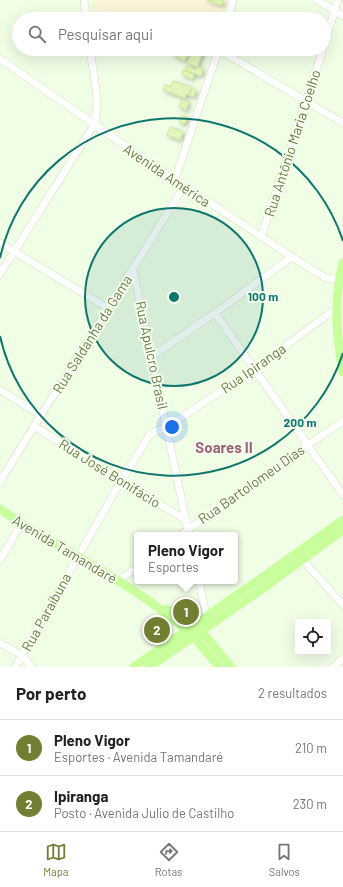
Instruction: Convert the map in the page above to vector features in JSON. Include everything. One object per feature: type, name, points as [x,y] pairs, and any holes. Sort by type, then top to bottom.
[{"type":"main road","points":[[343,262],[338,306],[338,350],[343,372]]},
{"type":"main road","name":"Avenida Tamandaré","points":[[0,509],[21,524],[151,602],[169,610],[190,628],[201,631],[231,667]]},
{"type":"main road","points":[[134,667],[267,575],[343,520]]},
{"type":"main road","points":[[149,667],[343,530]]},
{"type":"main road","name":"Avenida Tamandaré","points":[[190,628],[193,637],[202,647]]},
{"type":"main road","points":[[202,647],[218,667]]},
{"type":"main road","points":[[202,647],[210,651],[222,667]]},
{"type":"street","points":[[84,0],[85,12]]},
{"type":"street","points":[[230,12],[233,0]]},
{"type":"street","points":[[317,0],[343,16]]},
{"type":"street","points":[[331,23],[338,0]]},
{"type":"street","points":[[0,274],[94,125],[98,114],[91,56]]},
{"type":"street","points":[[175,179],[216,56]]},
{"type":"street","points":[[230,56],[343,123]]},
{"type":"street","name":"Rua Antônio Maria Coelho","points":[[261,237],[321,56]]},
{"type":"street","name":"Avenida América","points":[[0,59],[94,125],[261,237],[326,278],[341,280]]},
{"type":"street","name":"Rua Saldanha da Gama","points":[[0,482],[184,186]]},
{"type":"street","points":[[0,243],[108,308]]},
{"type":"street","points":[[152,356],[215,313],[292,257]]},
{"type":"street","name":"Rua Apulcro Brasil","points":[[133,269],[188,532]]},
{"type":"street","name":"Rua Ipiranga","points":[[121,481],[152,433],[167,427],[254,369],[338,306]]},
{"type":"street","points":[[215,313],[343,495]]},
{"type":"street","points":[[0,390],[41,415]]},
{"type":"street","name":"Rua Bartolomeu Dias","points":[[188,532],[308,444],[343,421]]},
{"type":"street","name":"Rua José Bonifácio","points":[[34,426],[186,520]]},
{"type":"street","name":"Rua Paraíbuna","points":[[15,667],[121,481]]},
{"type":"street","points":[[0,560],[21,524]]},
{"type":"street","points":[[302,559],[343,605]]},
{"type":"street","points":[[118,581],[134,569]]},
{"type":"street","points":[[200,584],[206,616]]},
{"type":"street","points":[[0,643],[22,655],[32,667]]},
{"type":"street","points":[[333,667],[343,658]]},
{"type":"shaded area","points":[[92,0],[228,0],[224,12],[101,12],[93,10]]},
{"type":"building","points":[[206,0],[223,0],[222,5]]},
{"type":"building","points":[[176,56],[187,56],[184,61]]},
{"type":"building","points":[[190,56],[202,56],[197,67],[187,63]]},
{"type":"building","points":[[186,66],[196,70],[197,67],[203,69],[201,76],[185,70]]},
{"type":"building","points":[[183,70],[194,75],[192,79],[182,74]]},
{"type":"building","points":[[173,81],[191,87],[189,95],[186,94],[185,98],[163,90],[165,85],[171,87]]},
{"type":"building","points":[[192,89],[196,91],[194,97],[189,95]]},
{"type":"building","points":[[182,100],[189,102],[186,110],[179,107]]},
{"type":"building","points":[[182,115],[188,118],[184,124],[179,122]]},
{"type":"building","points":[[170,127],[183,132],[180,140],[167,135]]},
{"type":"place","name":"Pleno Vigor","points":[[186,612]]},
{"type":"place","name":"Ipiranga","points":[[157,630]]},
{"type":"district","name":"Soares II","points":[[224,447]]}]
